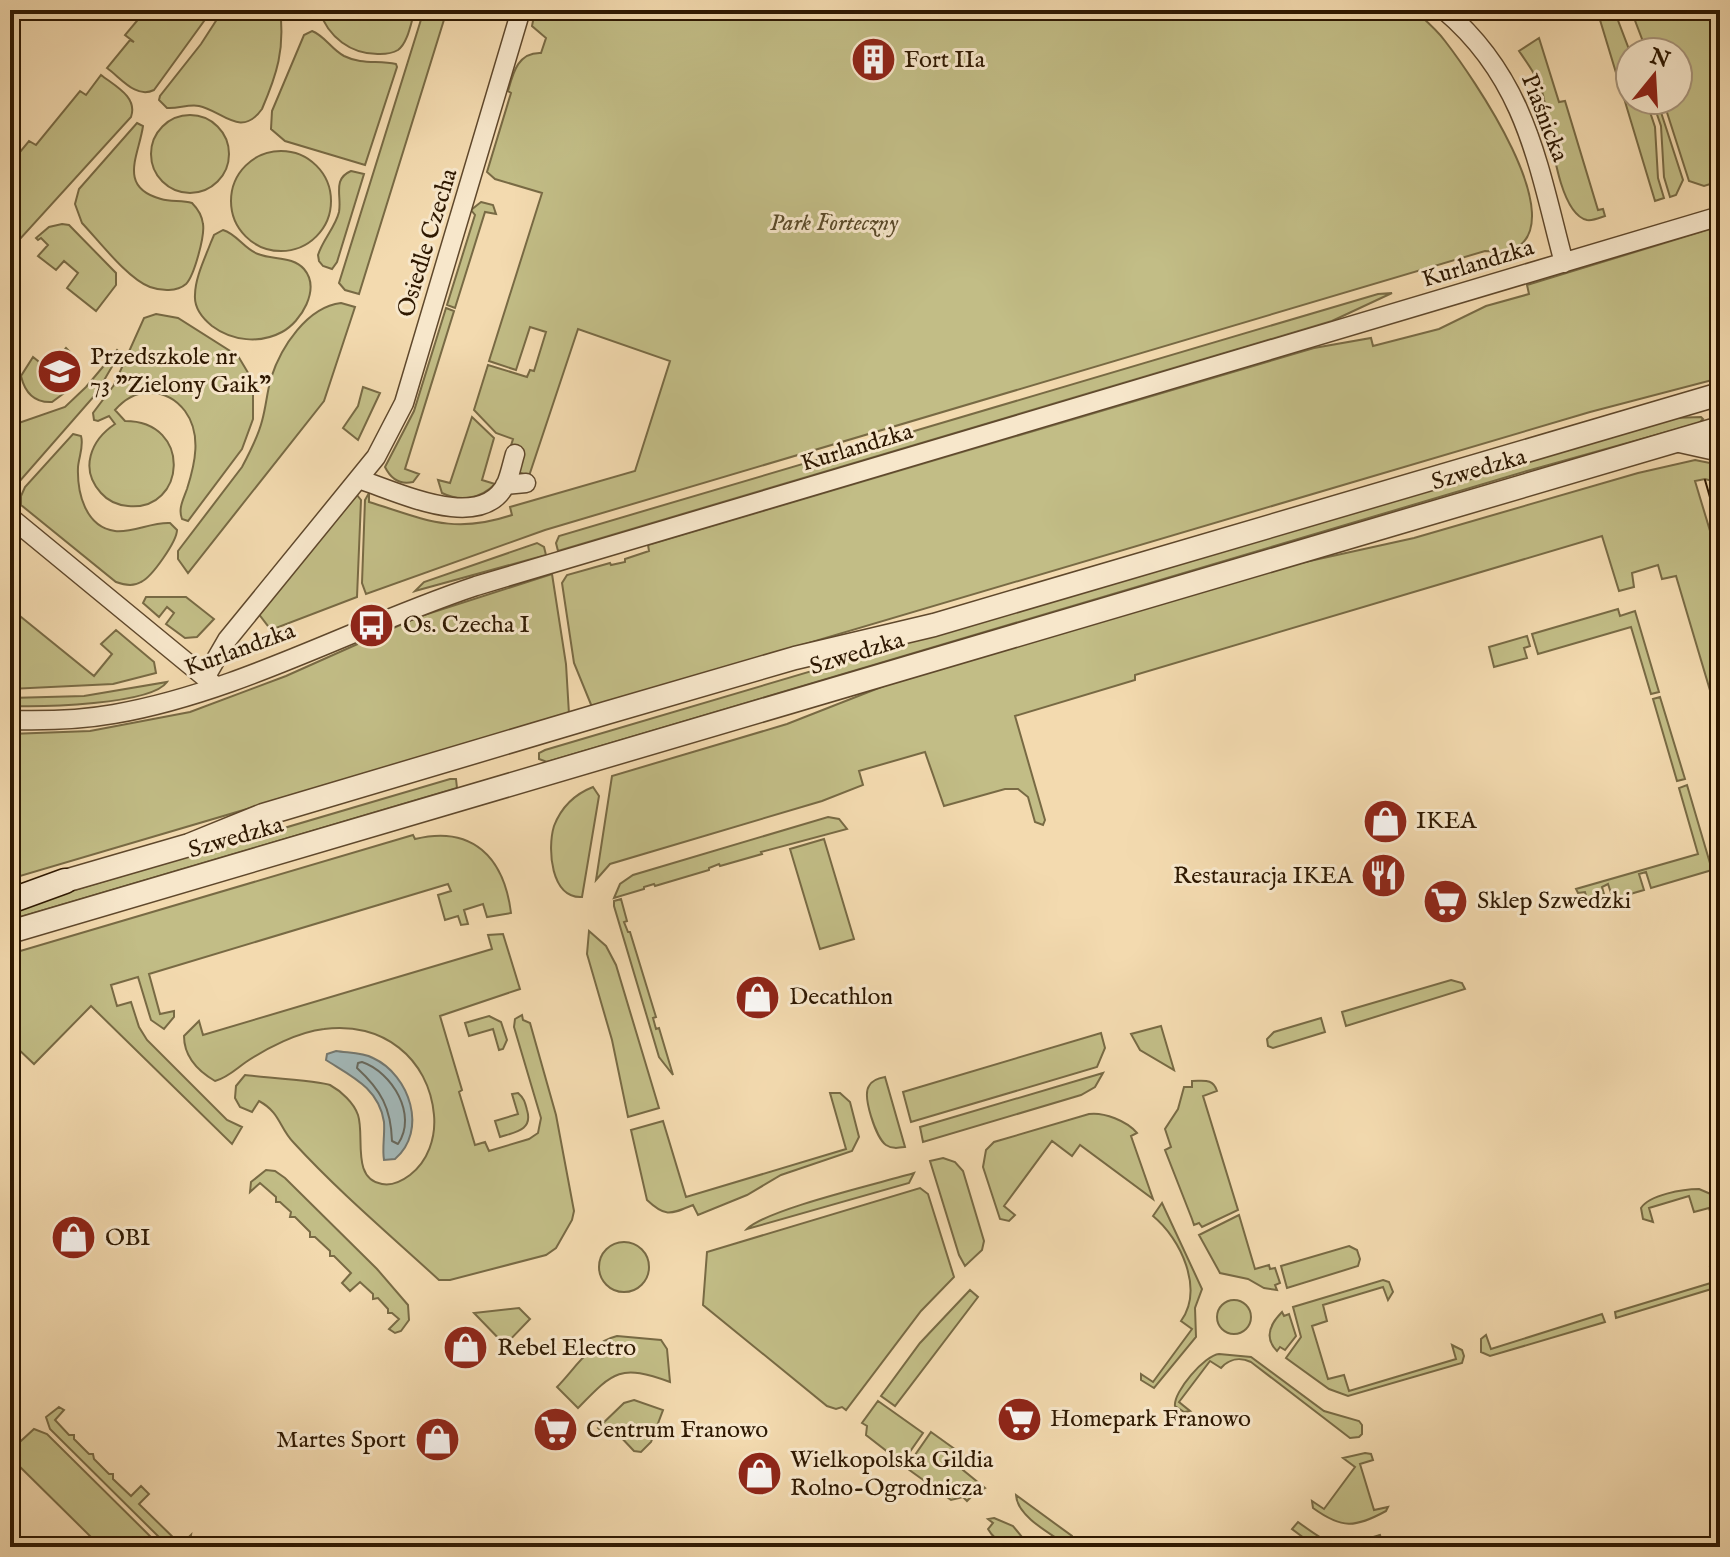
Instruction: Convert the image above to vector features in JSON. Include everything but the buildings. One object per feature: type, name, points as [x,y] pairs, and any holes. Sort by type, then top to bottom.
[{"type":"main road","points":[[10,891],[65,881]]},
{"type":"main road","points":[[10,901],[65,881]]},
{"type":"street","name":"Osiedle Czecha","points":[[210,682],[227,640],[376,457],[404,403],[521,10]]},
{"type":"street","name":"Piaśnicka","points":[[1444,10],[1485,52],[1512,92],[1531,140],[1564,263]]},
{"type":"street","name":"Kurlandzka","points":[[10,720],[111,715],[476,586],[1720,216]]},
{"type":"street","name":"Szwedzka","points":[[65,881],[189,845],[263,815],[606,713],[795,658],[934,625],[1713,400]]},
{"type":"street","name":"Szwedzka","points":[[10,932],[1720,428]]},
{"type":"street","points":[[1669,441],[1720,452]]},
{"type":"street","points":[[358,479],[457,510],[475,508],[493,499],[505,485],[515,454]]},
{"type":"street","points":[[505,485],[526,483]]},
{"type":"street","points":[[10,517],[210,682]]},
{"type":"green space","points":[[146,10],[212,10],[154,90],[141,92],[107,68],[130,40],[134,42],[125,35]]},
{"type":"green space","points":[[223,10],[280,10],[281,37],[276,73],[262,109],[246,122],[231,120],[199,106],[167,108],[159,100]]},
{"type":"green space","points":[[319,10],[415,10],[407,37],[398,50],[369,54],[350,48],[335,36]]},
{"type":"green space","points":[[424,10],[447,10],[359,294],[345,290],[339,283]]},
{"type":"green space","name":"Park Forteczny","points":[[532,10],[1414,10],[1438,32],[1475,83],[1512,148],[1526,182],[1532,212],[1528,236],[1510,251],[1485,251],[545,530],[366,594],[362,583],[365,500],[369,493],[369,502],[406,514],[439,522],[472,524],[512,515],[510,507],[635,471],[670,361],[578,329],[529,476],[518,472],[509,452],[513,439],[496,433],[474,410],[488,365],[527,377],[530,370],[534,371],[546,332],[530,327],[516,370],[489,361],[542,193],[495,179],[487,172],[515,71],[527,56],[541,53],[546,38],[532,26],[535,11]]},
{"type":"green space","points":[[1597,10],[1614,10],[1624,36],[1614,36],[1614,66]]},
{"type":"green space","points":[[1631,10],[1712,10],[1720,17],[1720,181],[1704,186],[1689,181],[1668,116],[1694,116],[1694,36],[1641,36]]},
{"type":"green space","points":[[312,31],[351,59],[396,64],[365,165],[285,141],[271,129],[272,111],[304,35]]},
{"type":"green space","points":[[1539,38],[1559,102],[1565,101],[1598,210],[1603,209],[1605,216],[1587,220],[1576,214],[1561,184],[1541,89],[1519,51]]},
{"type":"green space","points":[[101,75],[128,98],[131,117],[10,250],[10,164],[29,141],[36,145],[80,91],[86,95]]},
{"type":"green space","points":[[190,115],[205,118],[222,132],[229,154],[226,169],[212,186],[190,193],[175,190],[158,176],[151,154],[154,139],[168,122]]},
{"type":"green space","points":[[1629,116],[1651,116],[1655,127],[1658,178],[1664,198],[1655,201]]},
{"type":"green space","points":[[1658,116],[1662,116],[1683,180],[1676,195],[1670,197],[1664,177]]},
{"type":"green space","points":[[137,123],[143,126],[134,169],[139,187],[161,199],[192,203],[202,221],[201,246],[192,273],[186,284],[174,290],[150,287],[132,276],[82,223],[75,204],[79,189]]},
{"type":"green space","points":[[281,151],[300,155],[316,166],[327,182],[331,201],[327,220],[316,236],[300,247],[281,251],[262,247],[246,236],[235,220],[231,201],[235,182],[246,166],[262,155]]},
{"type":"green space","points":[[351,171],[364,174],[337,262],[332,269],[323,266],[318,255],[339,212],[340,183]]},
{"type":"green space","points":[[481,202],[493,205],[496,214],[485,212],[455,308],[447,305],[475,215],[471,210]]},
{"type":"green space","points":[[69,225],[116,273],[116,285],[96,311],[67,288],[78,273],[64,261],[56,270],[38,256],[48,245],[41,238],[36,238],[49,227]]},
{"type":"green space","points":[[1720,226],[1720,378],[1590,412],[592,707],[574,663],[562,583],[567,575],[625,562],[625,559],[649,551],[648,545],[1314,348],[1371,338],[1373,346],[1439,329],[1486,306],[1529,294],[1527,285]]},
{"type":"green space","points":[[223,230],[258,254],[294,262],[309,277],[310,295],[302,313],[282,332],[265,338],[237,338],[212,326],[199,312],[195,300],[198,275],[214,235]]},
{"type":"green space","points":[[1392,293],[1332,321],[558,551],[556,543],[559,536],[1378,294]]},
{"type":"green space","points":[[341,303],[355,307],[324,401],[188,573],[178,559],[178,551],[242,467],[260,427],[271,378],[281,354],[307,320],[329,306]]},
{"type":"green space","points":[[446,308],[454,311],[405,469],[419,474],[413,482],[400,482],[385,467],[414,411]]},
{"type":"green space","points":[[156,314],[178,318],[238,356],[250,376],[253,390],[253,419],[242,449],[188,521],[182,519],[181,508],[192,470],[194,429],[185,411],[169,397],[142,393],[115,410],[125,421],[147,425],[162,435],[171,449],[174,466],[170,482],[162,495],[147,504],[120,505],[104,496],[94,484],[89,465],[94,447],[115,424],[109,416],[94,420],[93,413],[114,385],[144,318]]},
{"type":"green space","points":[[66,348],[72,354],[55,375],[71,388],[52,402],[35,399],[21,376],[33,357],[48,369]]},
{"type":"green space","points":[[117,350],[120,353],[96,394],[19,482],[10,487],[10,426],[65,407]]},
{"type":"green space","points":[[363,387],[380,393],[358,440],[343,428],[358,406]]},
{"type":"green space","points":[[472,417],[494,438],[482,480],[495,484],[477,496],[449,496],[442,493],[438,480],[450,483]]},
{"type":"green space","points":[[1672,418],[1703,419],[1699,423],[1527,471],[547,762],[539,759],[539,753],[545,750],[1596,439]]},
{"type":"green space","points":[[73,434],[81,436],[82,440],[78,467],[81,497],[96,523],[115,531],[170,523],[177,530],[163,558],[138,584],[116,582],[21,505],[25,487]]},
{"type":"green space","points":[[1695,460],[1720,465],[1720,483],[1705,479],[1695,481],[1720,564],[1720,724],[1676,576],[1662,579],[1658,565],[1632,573],[1634,587],[1619,591],[1602,536],[1135,675],[1135,680],[1015,716],[1045,820],[1043,825],[1035,822],[1028,797],[1018,789],[1005,789],[944,806],[925,752],[859,771],[863,785],[822,801],[610,864],[596,880],[612,776],[787,724],[894,682],[1296,564],[1414,538],[1638,473]]},
{"type":"green space","points":[[357,495],[361,500],[357,597],[276,628],[268,626],[258,613]]},
{"type":"green space","points":[[537,543],[544,547],[546,555],[415,591],[424,582]]},
{"type":"green space","points":[[552,574],[566,664],[569,714],[10,879],[10,734],[90,731],[190,712],[286,676],[418,617]]},
{"type":"green space","points":[[146,597],[186,597],[214,619],[197,637],[185,638],[166,624],[174,613],[167,607],[159,617],[143,603]]},
{"type":"green space","points":[[10,608],[94,676],[112,654],[101,644],[116,630],[154,662],[156,673],[113,684],[10,689]]},
{"type":"green space","points":[[1618,609],[1620,616],[1635,611],[1659,692],[1651,694],[1631,627],[1538,654],[1532,634]]},
{"type":"green space","points":[[1527,636],[1530,646],[1524,648],[1527,658],[1494,667],[1489,647]]},
{"type":"green space","points":[[167,682],[157,690],[118,700],[10,706],[10,698],[84,696]]},
{"type":"green space","points":[[1660,697],[1685,779],[1677,781],[1653,699]]},
{"type":"green space","points":[[456,779],[457,788],[10,920],[10,909]]},
{"type":"green space","points":[[1687,785],[1712,870],[1651,888],[1646,872],[1639,874],[1644,890],[1613,899],[1608,884],[1602,887],[1606,901],[1589,906],[1585,892],[1578,893],[1576,889],[1698,854],[1679,788]]},
{"type":"green space","points":[[593,787],[599,796],[582,897],[564,890],[558,881],[552,859],[552,836],[557,819],[565,808]]},
{"type":"green space","points":[[828,817],[839,819],[847,829],[719,864],[709,870],[614,898],[620,884],[633,875]]},
{"type":"green space","points":[[413,835],[415,839],[453,837],[469,841],[482,850],[501,876],[511,913],[487,917],[483,904],[464,910],[468,924],[461,925],[458,916],[445,920],[438,895],[451,891],[448,884],[149,974],[160,1014],[174,1011],[174,1017],[164,1029],[151,1020],[138,977],[111,985],[117,1006],[131,1002],[147,1040],[227,1120],[242,1127],[232,1144],[91,1006],[34,1064],[14,1045],[10,1048],[10,954]]},
{"type":"green space","points":[[824,839],[854,939],[820,949],[790,849]]},
{"type":"green space","points":[[621,899],[627,921],[624,922],[630,932],[656,1017],[653,1018],[656,1029],[659,1028],[673,1075],[659,1057],[614,906],[614,901]]},
{"type":"green space","points":[[589,931],[606,946],[616,965],[659,1108],[628,1117],[612,1040],[587,954]]},
{"type":"green space","points":[[503,934],[520,989],[440,1016],[462,1090],[459,1092],[475,1145],[485,1142],[489,1151],[529,1139],[538,1133],[541,1118],[514,1027],[515,1019],[522,1015],[523,1020],[530,1023],[556,1115],[574,1211],[556,1248],[546,1255],[450,1280],[439,1280],[311,1161],[266,1106],[259,1101],[252,1112],[240,1107],[235,1098],[236,1086],[245,1075],[330,1085],[347,1098],[358,1115],[361,1156],[366,1174],[382,1184],[393,1184],[410,1175],[422,1163],[430,1148],[434,1124],[430,1095],[423,1076],[399,1048],[365,1031],[324,1029],[273,1046],[215,1081],[193,1063],[186,1050],[184,1036],[199,1021],[203,1035],[492,949],[488,935]]},
{"type":"green space","points":[[1451,980],[1462,983],[1465,989],[1346,1026],[1342,1012]]},
{"type":"green space","points":[[489,1016],[501,1022],[507,1040],[503,1049],[499,1050],[493,1029],[469,1036],[465,1023]]},
{"type":"green space","points":[[1321,1018],[1325,1032],[1273,1048],[1268,1046],[1267,1039],[1274,1032]]},
{"type":"green space","points":[[1161,1026],[1174,1070],[1140,1050],[1131,1034]]},
{"type":"green space","points":[[1101,1033],[1105,1048],[1097,1067],[911,1122],[903,1092]]},
{"type":"green space","points":[[1103,1073],[1095,1087],[1081,1095],[923,1142],[920,1127]]},
{"type":"green space","points":[[885,1077],[905,1147],[886,1145],[871,1117],[867,1091],[874,1081]]},
{"type":"green space","points":[[1192,1081],[1210,1082],[1217,1091],[1203,1096],[1238,1210],[1202,1227],[1199,1223],[1194,1225],[1165,1150],[1171,1147],[1165,1129],[1178,1109],[1184,1087],[1192,1087]]},
{"type":"green space","points":[[518,1093],[525,1102],[528,1122],[522,1129],[500,1137],[495,1121],[518,1114],[512,1094]]},
{"type":"green space","points":[[830,1093],[840,1093],[850,1102],[859,1137],[852,1151],[781,1175],[747,1195],[698,1215],[693,1205],[669,1213],[659,1210],[647,1200],[631,1130],[663,1121],[686,1197],[846,1149]]},
{"type":"green space","points":[[1089,1114],[1115,1118],[1137,1133],[1131,1136],[1153,1199],[1080,1145],[1072,1156],[1052,1141],[1004,1206],[1015,1215],[1009,1221],[1000,1219],[983,1167],[986,1150],[994,1142]]},
{"type":"green space","points":[[943,1158],[955,1162],[963,1171],[984,1241],[982,1250],[965,1266],[930,1161]]},
{"type":"green space","points":[[266,1170],[275,1171],[285,1178],[377,1269],[408,1305],[409,1320],[401,1331],[395,1333],[389,1329],[399,1319],[388,1313],[378,1298],[373,1299],[373,1294],[360,1282],[350,1291],[342,1283],[351,1273],[334,1256],[330,1256],[330,1251],[315,1237],[310,1237],[310,1232],[295,1217],[290,1217],[291,1212],[276,1202],[276,1197],[260,1183],[250,1192],[251,1182]]},
{"type":"green space","points":[[914,1173],[909,1183],[747,1229],[800,1205]]},
{"type":"green space","points":[[920,1188],[928,1194],[954,1277],[921,1311],[846,1410],[827,1406],[703,1305],[707,1252]]},
{"type":"green space","points":[[1699,1189],[1720,1198],[1720,1243],[1709,1208],[1694,1212],[1689,1196],[1649,1208],[1653,1222],[1643,1219],[1641,1208],[1645,1203],[1659,1196]]},
{"type":"green space","points":[[1162,1203],[1202,1289],[1195,1308],[1196,1337],[1154,1388],[1141,1380],[1141,1374],[1153,1382],[1192,1329],[1181,1321],[1188,1308],[1190,1294],[1186,1265],[1172,1238],[1153,1216]]},
{"type":"green space","points":[[1239,1215],[1255,1269],[1269,1265],[1270,1269],[1275,1268],[1280,1283],[1275,1285],[1277,1290],[1220,1273],[1199,1235]]},
{"type":"green space","points":[[624,1242],[641,1250],[649,1267],[641,1284],[624,1292],[607,1284],[599,1267],[607,1250]]},
{"type":"green space","points":[[1349,1246],[1357,1250],[1360,1259],[1358,1266],[1287,1288],[1281,1266]]},
{"type":"green space","points":[[1720,1263],[1718,1287],[1616,1318],[1615,1312],[1714,1282],[1710,1267]]},
{"type":"green space","points":[[1383,1280],[1389,1282],[1393,1292],[1388,1300],[1383,1287],[1323,1305],[1327,1321],[1312,1326],[1328,1379],[1344,1375],[1349,1391],[1456,1359],[1452,1345],[1462,1350],[1462,1363],[1348,1396],[1329,1389],[1286,1358],[1301,1337],[1293,1307]]},
{"type":"green space","points":[[970,1290],[978,1297],[895,1406],[881,1396],[920,1343]]},
{"type":"green space","points":[[1234,1300],[1246,1305],[1251,1317],[1246,1329],[1234,1334],[1222,1329],[1217,1317],[1222,1305]]},
{"type":"green space","points":[[519,1308],[530,1319],[505,1345],[474,1313]]},
{"type":"green space","points":[[1282,1312],[1284,1316],[1289,1314],[1296,1336],[1285,1350],[1280,1347],[1277,1351],[1270,1331]]},
{"type":"green space","points":[[1602,1314],[1605,1322],[1490,1356],[1481,1352],[1481,1339],[1486,1335],[1491,1349]]},
{"type":"green space","points":[[617,1336],[661,1340],[667,1349],[670,1382],[640,1373],[619,1374],[578,1408],[557,1387],[590,1350]]},
{"type":"green space","points":[[1219,1354],[1251,1357],[1324,1411],[1359,1421],[1362,1434],[1350,1438],[1251,1362],[1243,1360],[1231,1361],[1221,1368],[1210,1361],[1179,1402],[1190,1411],[1184,1412],[1175,1406],[1179,1392],[1191,1375]]},
{"type":"green space","points":[[634,1400],[663,1410],[651,1442],[641,1452],[634,1451],[617,1433],[610,1439],[598,1428],[624,1403]]},
{"type":"green space","points":[[878,1401],[923,1433],[902,1463],[866,1435],[867,1426],[862,1423]]},
{"type":"green space","points":[[59,1407],[64,1410],[55,1420],[69,1435],[74,1435],[74,1439],[89,1454],[93,1454],[109,1474],[113,1474],[113,1479],[131,1496],[141,1486],[149,1494],[139,1504],[181,1545],[191,1535],[189,1547],[169,1547],[50,1429],[46,1417]]},
{"type":"green space","points":[[34,1429],[47,1434],[161,1547],[101,1547],[98,1544],[95,1547],[81,1547],[90,1536],[14,1461],[10,1465],[10,1451]]},
{"type":"green space","points":[[931,1432],[970,1460],[963,1470],[985,1488],[967,1501],[963,1497],[951,1500],[908,1469]]},
{"type":"green space","points":[[1371,1454],[1373,1460],[1360,1464],[1374,1510],[1388,1507],[1386,1511],[1366,1521],[1349,1524],[1332,1520],[1313,1508],[1312,1501],[1324,1509],[1355,1467],[1343,1458]]},
{"type":"green space","points":[[1016,1495],[1072,1536],[1076,1547],[1070,1547],[1029,1518],[1022,1511]]},
{"type":"green space","points":[[994,1518],[1013,1526],[1030,1547],[1011,1546],[996,1539],[988,1529],[993,1523],[988,1519]]},
{"type":"green space","points":[[1298,1522],[1336,1544],[1380,1535],[1383,1547],[1316,1547],[1292,1529]]},
{"type":"water","points":[[336,1051],[373,1058],[397,1077],[405,1090],[410,1104],[411,1134],[395,1159],[384,1160],[384,1122],[376,1100],[362,1084],[326,1060],[327,1054]]},
{"type":"tram line","points":[[1705,480],[1720,532]]},
{"type":"tram line","points":[[1719,483],[1720,488]]},
{"type":"place","name":"Fort IIa","points":[[873,60]]},
{"type":"place","name":"Przedszkole nr 73 \"Zielony Gaik\"","points":[[59,371]]},
{"type":"place","name":"Os. Czecha I","points":[[372,625]]},
{"type":"place","name":"IKEA","points":[[1385,821]]},
{"type":"place","name":"Restauracja IKEA","points":[[1384,876]]},
{"type":"place","name":"Sklep Szwedzki","points":[[1446,901]]},
{"type":"place","name":"Decathlon","points":[[758,997]]},
{"type":"place","name":"OBI","points":[[74,1238]]},
{"type":"place","name":"Rebel Electro","points":[[466,1348]]},
{"type":"place","name":"Homepark Franowo","points":[[1019,1419]]},
{"type":"place","name":"Centrum Franowo","points":[[555,1430]]},
{"type":"place","name":"Martes Sport","points":[[437,1440]]},
{"type":"place","name":"Wielkopolska Gildia Rolno-Ogrodnicza","points":[[759,1474]]}]
